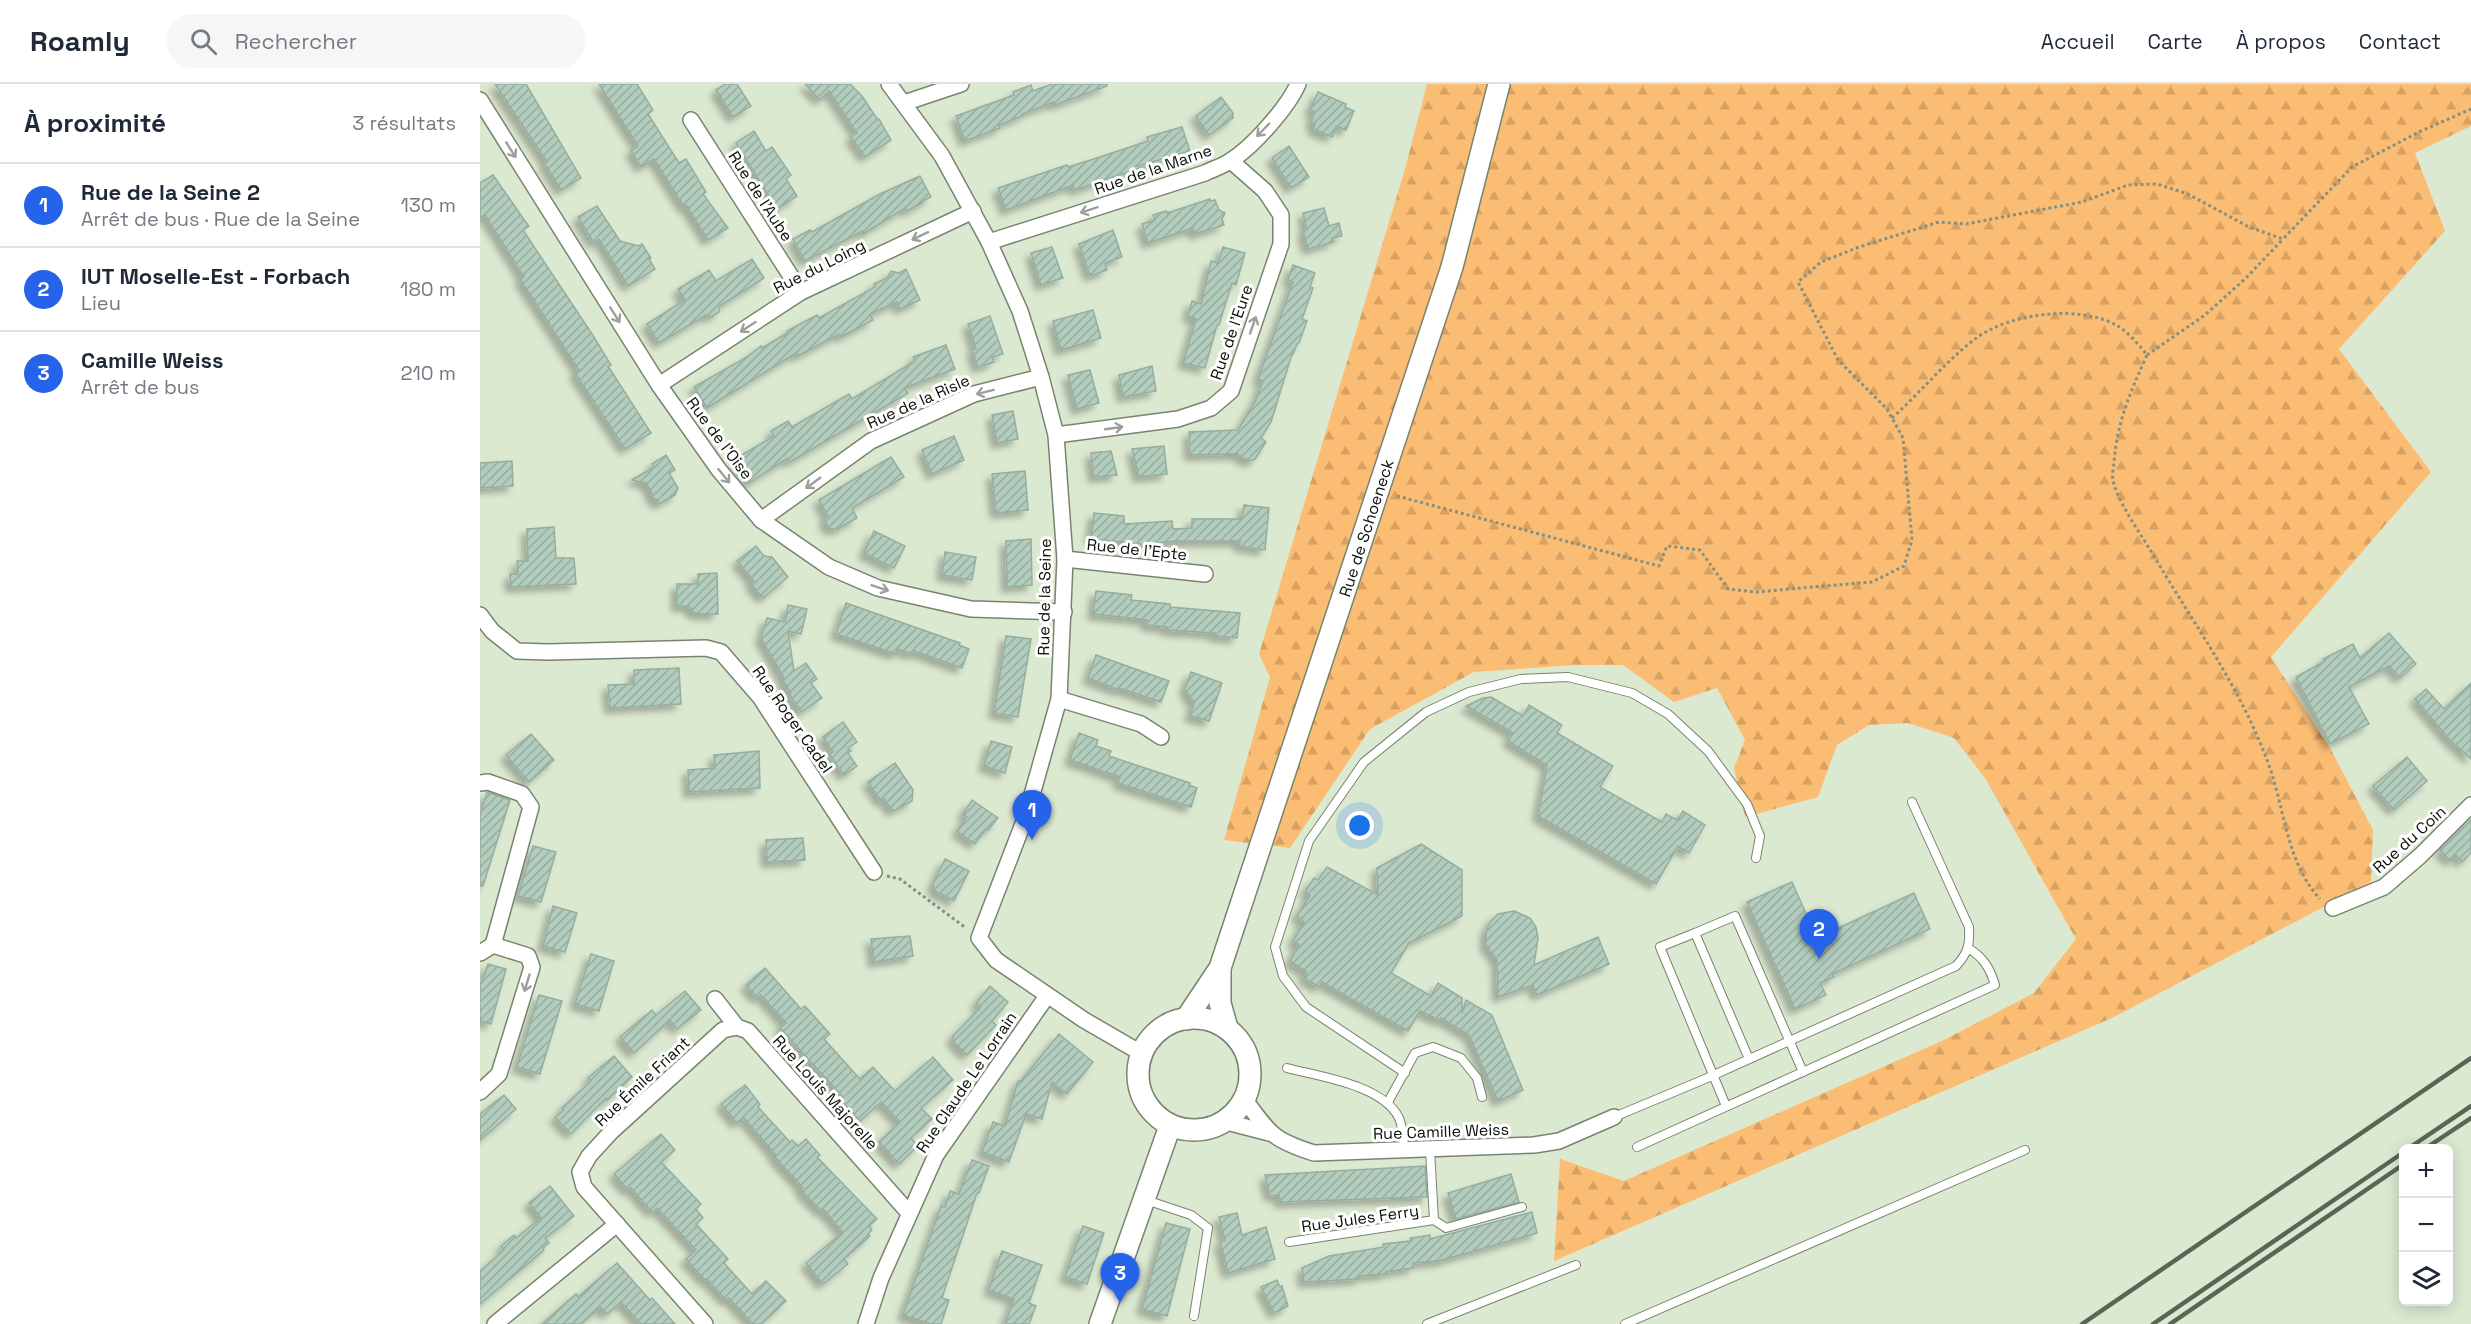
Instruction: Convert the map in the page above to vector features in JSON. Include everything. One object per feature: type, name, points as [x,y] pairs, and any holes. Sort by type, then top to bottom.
[{"type":"main road","name":"Rue de Schoeneck","points":[[1186,1019],[1220,968],[1452,267],[1499,84]]},
{"type":"main road","name":"Rue de Schoeneck","points":[[1220,968],[1220,1003],[1227,1028]]},
{"type":"main road","points":[[1206,1018],[1227,1028],[1239,1039],[1249,1056],[1251,1082],[1240,1108],[1217,1126],[1202,1130],[1182,1130],[1158,1120],[1148,1107],[1138,1081],[1141,1053],[1155,1033],[1178,1020],[1186,1019],[1206,1018]]},
{"type":"main road","points":[[1100,1324],[1170,1126]]},
{"type":"street","name":"Rue de la Seine","points":[[889,84],[942,156],[989,242],[1020,310],[1056,435],[1065,559],[1059,699],[1026,816],[979,938]]},
{"type":"street","points":[[904,103],[961,84]]},
{"type":"street","name":"Rue de la Marne","points":[[989,242],[1204,173],[1231,161],[1263,131],[1292,98],[1298,84]]},
{"type":"street","name":"Rue de l'Oise","points":[[480,100],[659,386],[719,470],[761,520],[830,567],[878,588],[970,609],[1064,612]]},
{"type":"street","name":"Rue de l'Aube","points":[[691,120],[801,292]]},
{"type":"street","name":"Rue de l'Eure","points":[[1056,435],[1178,419],[1211,408],[1231,391],[1281,244],[1281,215],[1265,191],[1231,161]]},
{"type":"street","name":"Rue du Loing","points":[[659,386],[801,292],[973,211]]},
{"type":"street","name":"Rue de la Risle","points":[[761,520],[871,441],[974,394],[1041,377]]},
{"type":"street","name":"Rue de l'Epte","points":[[1065,559],[1205,574]]},
{"type":"street","name":"Rue Roger Cadel","points":[[480,615],[492,631],[517,651],[706,648],[722,652],[760,698],[874,872]]},
{"type":"street","points":[[1059,699],[1141,724],[1161,737]]},
{"type":"street","points":[[480,783],[488,782],[522,794],[531,807],[486,949],[528,956],[531,967],[499,1074],[480,1092]]},
{"type":"street","name":"Rue du Coin","points":[[2333,908],[2384,887],[2420,856],[2471,805]]},
{"type":"street","points":[[979,938],[996,960],[1084,1020],[1141,1053]]},
{"type":"street","name":"Rue Claude Le Lorrain","points":[[866,1324],[881,1278],[936,1155],[1047,996]]},
{"type":"street","name":"Rue Louis Majorelle","points":[[715,999],[737,1027],[748,1031],[909,1213]]},
{"type":"street","name":"Rue Émile Friant","points":[[617,1224],[584,1187],[580,1172],[589,1156],[612,1131],[723,1030],[737,1027]]},
{"type":"street","name":"Rue Camille Weiss","points":[[1245,1100],[1269,1133]]},
{"type":"street","name":"Rue Camille Weiss","points":[[1223,1121],[1269,1133],[1286,1144],[1314,1153],[1405,1152],[1534,1145],[1559,1141],[1614,1117]]},
{"type":"street","points":[[495,1324],[617,1224],[705,1324]]},
{"type":"lane","points":[[1405,1073],[1306,1007],[1283,976],[1275,947],[1309,841],[1364,762],[1426,712],[1469,692],[1521,679],[1568,677],[1632,693],[1668,714],[1708,751],[1747,804],[1760,836],[1756,858]]},
{"type":"lane","points":[[1614,1117],[1714,1076],[1956,966],[1966,955],[1969,927],[1912,802]]},
{"type":"lane","points":[[1726,1106],[1660,947],[1735,916],[1803,1072]]},
{"type":"lane","points":[[1695,933],[1749,1059]]},
{"type":"lane","points":[[1637,1147],[1995,985],[1992,974],[1981,956],[1968,948]]},
{"type":"lane","points":[[1388,1102],[1415,1053],[1433,1047],[1461,1058],[1477,1078],[1482,1097]]},
{"type":"lane","points":[[1287,1068],[1369,1091],[1388,1102],[1400,1119],[1405,1152]]},
{"type":"lane","name":"Rue Jules Ferry","points":[[1430,1150],[1434,1220]]},
{"type":"lane","points":[[1625,1324],[2025,1150]]},
{"type":"lane","points":[[1145,1200],[1191,1215],[1209,1228],[1194,1316]]},
{"type":"lane","name":"Rue Jules Ferry","points":[[1289,1242],[1434,1220],[1446,1228],[1522,1208]]},
{"type":"lane","points":[[1427,1324],[1576,1265]]},
{"type":"path","points":[[2333,908],[2314,893],[2292,851],[2268,760],[2235,691],[2208,642],[2126,508],[2113,480],[2116,436],[2127,401],[2147,355],[2205,315],[2247,277],[2352,167],[2419,132],[2471,109]]},
{"type":"path","points":[[1378,488],[1407,500],[1659,566],[1667,546],[1700,550],[1728,589],[1755,592],[1872,582],[1904,566],[1912,540],[1903,438],[1887,409],[1838,360],[1798,282],[1821,262],[1859,247],[1938,222],[1966,224],[2082,202],[2128,185],[2157,184],[2188,194],[2249,227],[2283,239]]},
{"type":"path","points":[[1892,418],[1976,338],[2017,318],[2052,314],[2092,315],[2119,327],[2147,355]]},
{"type":"path","points":[[874,872],[900,879],[979,938]]},
{"type":"green space","points":[[1427,84],[2471,84],[2471,126],[2415,153],[2445,231],[2339,349],[2431,472],[2271,657],[2331,750],[2373,830],[2371,882],[2114,1017],[1554,1261],[1560,1159],[1624,1181],[1944,1040],[2034,993],[2076,939],[1985,778],[1954,738],[1908,723],[1869,725],[1837,745],[1818,797],[1745,817],[1734,768],[1745,740],[1717,688],[1674,702],[1623,665],[1575,665],[1474,672],[1370,729],[1290,848],[1224,840],[1270,677],[1259,654],[1405,169]]},
{"type":"building","points":[[495,84],[526,84],[581,178],[561,190],[545,164],[547,162]]},
{"type":"building","points":[[599,84],[637,84],[653,110],[648,114],[679,163],[686,159],[706,192],[703,194],[728,228],[708,240],[654,159],[641,167],[631,151],[638,146]]},
{"type":"building","points":[[725,84],[737,84],[751,106],[733,117],[716,90]]},
{"type":"building","points":[[805,84],[850,84],[879,119],[891,140],[865,157],[851,137],[857,133],[829,91],[820,100]]},
{"type":"building","points":[[1052,84],[1107,84],[1107,86],[1022,114],[1022,116],[999,125],[1000,128],[965,141],[956,116],[1014,95],[1013,92],[1031,85],[1033,91]]},
{"type":"building","points":[[1318,92],[1346,104],[1345,107],[1354,111],[1346,130],[1336,126],[1332,137],[1313,129],[1315,124],[1311,122],[1315,112],[1310,110]]},
{"type":"building","points":[[1221,97],[1233,113],[1233,118],[1209,135],[1196,116]]},
{"type":"building","points":[[1182,127],[1190,151],[1138,166],[1139,168],[1075,190],[1073,185],[1006,210],[998,188],[1067,165],[1068,167],[1097,158],[1148,141],[1147,137]]},
{"type":"building","points":[[754,131],[766,151],[772,147],[791,175],[786,179],[797,196],[777,209],[736,143]]},
{"type":"building","points":[[1289,146],[1309,177],[1291,188],[1272,158]]},
{"type":"building","points":[[493,175],[529,226],[523,230],[592,334],[611,365],[608,366],[651,433],[625,449],[575,373],[579,370],[520,279],[524,277],[485,215],[480,218],[480,183]]},
{"type":"building","points":[[920,176],[931,197],[907,211],[905,208],[863,234],[862,231],[805,261],[793,239],[810,230],[812,232],[880,194]]},
{"type":"building","points":[[1210,199],[1215,200],[1219,210],[1225,213],[1222,219],[1224,225],[1195,234],[1193,228],[1148,243],[1142,224],[1155,220],[1153,215],[1166,211],[1167,213]]},
{"type":"building","points":[[597,206],[620,241],[638,246],[642,244],[651,258],[649,259],[655,269],[628,286],[599,239],[594,243],[578,217]]},
{"type":"building","points":[[1324,208],[1329,226],[1339,223],[1342,236],[1332,238],[1333,242],[1308,249],[1303,231],[1307,230],[1303,213]]},
{"type":"building","points":[[1113,230],[1122,257],[1105,263],[1107,270],[1090,276],[1079,244]]},
{"type":"building","points":[[1052,247],[1063,278],[1041,285],[1031,253]]},
{"type":"building","points":[[1223,247],[1245,253],[1236,285],[1232,283],[1205,368],[1183,363],[1196,319],[1188,316],[1192,301],[1201,304],[1211,261],[1218,263]]},
{"type":"building","points":[[752,259],[764,278],[720,306],[719,312],[711,317],[706,315],[659,343],[647,324],[685,300],[678,289],[709,270],[716,281]]},
{"type":"building","points":[[1293,265],[1315,273],[1310,287],[1313,288],[1302,319],[1307,321],[1299,343],[1292,354],[1271,422],[1261,438],[1266,442],[1255,459],[1248,461],[1237,454],[1190,455],[1189,432],[1238,430],[1256,400],[1263,381],[1258,379],[1293,282],[1288,280]]},
{"type":"building","points":[[906,269],[920,300],[900,309],[897,302],[870,314],[873,320],[841,337],[839,334],[798,356],[796,353],[707,408],[694,387],[747,357],[761,346],[762,348],[786,334],[787,331],[817,315],[819,318],[875,287],[874,284],[887,278],[891,271],[899,273]]},
{"type":"building","points":[[1093,310],[1101,338],[1061,350],[1053,321]]},
{"type":"building","points":[[990,316],[1003,354],[992,357],[994,362],[978,367],[972,350],[976,349],[968,324]]},
{"type":"building","points":[[946,345],[955,369],[904,388],[908,393],[790,462],[788,458],[749,483],[735,459],[774,436],[771,431],[788,421],[792,427],[849,394],[852,399],[915,361],[913,357]]},
{"type":"building","points":[[1152,366],[1156,391],[1123,397],[1119,375]]},
{"type":"building","points":[[1090,370],[1099,403],[1077,409],[1068,375]]},
{"type":"building","points":[[1013,411],[1018,439],[997,443],[992,415]]},
{"type":"building","points":[[954,436],[964,460],[932,474],[922,450]]},
{"type":"building","points":[[1164,446],[1167,474],[1139,477],[1132,449]]},
{"type":"building","points":[[1111,451],[1117,475],[1094,477],[1091,453]]},
{"type":"building","points":[[666,455],[675,470],[669,473],[678,488],[675,495],[659,504],[656,499],[651,498],[652,493],[646,483],[632,480],[654,467],[652,464]]},
{"type":"building","points":[[891,457],[904,477],[852,508],[857,518],[836,530],[829,528],[824,519],[828,516],[819,500]]},
{"type":"building","points":[[512,461],[513,486],[480,488],[480,463]]},
{"type":"building","points":[[1025,471],[1028,510],[996,513],[992,474]]},
{"type":"building","points":[[1244,505],[1269,508],[1265,550],[1239,546],[1240,541],[1175,541],[1158,543],[1158,546],[1141,547],[1141,544],[1091,539],[1094,513],[1124,516],[1124,524],[1172,521],[1173,529],[1192,528],[1192,519],[1242,519]]},
{"type":"building","points":[[554,527],[556,558],[574,558],[576,584],[511,587],[510,574],[518,574],[517,561],[528,561],[527,529]]},
{"type":"building","points":[[874,531],[905,546],[894,568],[864,553]]},
{"type":"building","points":[[1031,539],[1032,585],[1007,587],[1006,541]]},
{"type":"building","points":[[756,546],[764,556],[772,557],[788,577],[763,598],[751,584],[754,581],[737,561]]},
{"type":"building","points":[[945,552],[976,557],[972,580],[942,575]]},
{"type":"building","points":[[717,573],[718,614],[699,614],[693,612],[689,606],[677,606],[677,584],[698,584],[698,574]]},
{"type":"building","points":[[1096,591],[1132,595],[1131,600],[1170,604],[1170,607],[1240,613],[1237,638],[1215,636],[1215,633],[1167,630],[1167,627],[1146,625],[1147,620],[1093,614]]},
{"type":"building","points":[[846,603],[960,643],[959,645],[969,649],[962,668],[914,651],[913,654],[897,649],[896,654],[836,634]]},
{"type":"building","points":[[788,605],[807,609],[801,634],[788,631],[794,671],[806,663],[817,679],[811,683],[822,698],[801,712],[789,694],[791,693],[782,679],[784,678],[761,638],[767,618],[785,622]]},
{"type":"building","points":[[2389,633],[2416,664],[2400,678],[2389,666],[2349,687],[2369,724],[2330,744],[2296,677],[2325,661],[2323,659],[2353,644],[2360,658]]},
{"type":"building","points":[[1006,636],[1031,639],[1018,717],[994,713]]},
{"type":"building","points":[[1096,655],[1169,681],[1161,702],[1088,678]]},
{"type":"building","points":[[679,668],[681,704],[610,708],[608,685],[634,684],[634,670]]},
{"type":"building","points":[[1191,672],[1222,683],[1209,721],[1190,716],[1194,703],[1185,689]]},
{"type":"building","points":[[2471,683],[2471,759],[2449,739],[2415,699],[2426,689],[2444,709]]},
{"type":"building","points":[[1491,697],[1523,716],[1529,705],[1562,725],[1557,733],[1613,766],[1600,787],[1662,822],[1666,814],[1677,820],[1683,811],[1705,825],[1689,853],[1678,846],[1656,884],[1538,816],[1547,765],[1508,741],[1513,733],[1466,706]]},
{"type":"building","points":[[843,722],[857,742],[848,748],[851,751],[848,753],[857,766],[844,775],[829,754],[833,752],[823,737]]},
{"type":"building","points":[[1079,733],[1098,740],[1096,746],[1111,751],[1109,756],[1190,783],[1189,785],[1197,788],[1191,807],[1118,783],[1120,777],[1070,760]]},
{"type":"building","points":[[531,734],[554,760],[529,782],[506,755]]},
{"type":"building","points":[[991,741],[1012,747],[1005,773],[984,766]]},
{"type":"building","points":[[759,751],[760,788],[689,792],[688,770],[715,768],[714,755]]},
{"type":"building","points":[[2407,757],[2427,781],[2394,810],[2373,786]]},
{"type":"building","points":[[895,763],[913,790],[912,801],[893,811],[884,799],[881,801],[868,782]]},
{"type":"building","points":[[487,792],[510,800],[483,886],[480,886],[480,816]]},
{"type":"building","points":[[972,800],[998,818],[975,844],[957,831],[967,817],[963,814]]},
{"type":"building","points":[[2471,820],[2471,853],[2462,862],[2456,855],[2450,861],[2440,850]]},
{"type":"building","points":[[803,838],[805,860],[767,862],[766,840]]},
{"type":"building","points":[[1421,844],[1462,870],[1462,916],[1409,943],[1391,973],[1431,996],[1438,983],[1462,998],[1462,1013],[1466,1000],[1492,1015],[1523,1090],[1498,1101],[1469,1035],[1441,1018],[1439,1020],[1420,1011],[1408,1031],[1322,982],[1319,987],[1304,978],[1307,972],[1290,961],[1299,945],[1293,941],[1304,922],[1297,916],[1310,895],[1305,892],[1314,878],[1318,880],[1327,867],[1378,895],[1377,868]]},
{"type":"building","points":[[533,846],[556,852],[541,902],[518,896]]},
{"type":"building","points":[[945,859],[969,871],[954,901],[935,891],[933,884]]},
{"type":"building","points":[[1792,882],[1817,938],[1914,893],[1930,929],[1832,974],[1834,977],[1820,983],[1826,995],[1795,1009],[1747,902]]},
{"type":"building","points":[[553,906],[577,913],[565,952],[543,946]]},
{"type":"building","points":[[1514,911],[1530,918],[1536,927],[1538,938],[1534,965],[1598,937],[1609,964],[1537,995],[1533,985],[1498,997],[1497,960],[1486,945],[1486,932],[1490,922],[1498,914]]},
{"type":"building","points":[[910,936],[913,956],[874,962],[871,939]]},
{"type":"building","points":[[591,954],[614,961],[599,1011],[575,1004]]},
{"type":"building","points":[[488,964],[506,969],[491,1024],[480,1021],[480,982],[482,983]]},
{"type":"building","points":[[765,968],[801,1009],[805,1006],[830,1034],[824,1039],[860,1079],[873,1067],[895,1091],[933,1057],[953,1080],[921,1108],[932,1119],[911,1138],[918,1146],[899,1164],[879,1142],[900,1122],[881,1102],[860,1121],[839,1098],[842,1096],[780,1028],[786,1023],[761,995],[757,998],[746,985]]},
{"type":"building","points":[[990,986],[1008,1002],[992,1021],[996,1025],[967,1055],[953,1041],[953,1036],[981,1007],[976,1003]]},
{"type":"building","points":[[685,991],[701,1010],[677,1029],[670,1020],[634,1053],[620,1037],[652,1010],[656,1015]]},
{"type":"building","points":[[539,995],[562,1001],[540,1074],[517,1067]]},
{"type":"building","points":[[1059,1034],[1093,1062],[1067,1094],[1052,1082],[1042,1119],[1026,1114],[1009,1162],[982,1152],[993,1122],[1005,1126],[1018,1081],[1021,1081]]},
{"type":"building","points":[[614,1056],[632,1077],[607,1100],[606,1098],[571,1134],[555,1117],[591,1081],[588,1078]]},
{"type":"building","points":[[745,1085],[760,1104],[758,1107],[790,1142],[792,1140],[798,1146],[806,1139],[820,1155],[817,1157],[877,1219],[869,1226],[872,1230],[868,1234],[870,1236],[844,1259],[848,1264],[823,1284],[806,1263],[843,1232],[823,1209],[821,1211],[801,1190],[803,1188],[744,1118],[737,1123],[721,1104]]},
{"type":"building","points":[[504,1095],[516,1109],[480,1140],[480,1114]]},
{"type":"building","points":[[661,1134],[675,1150],[661,1162],[701,1204],[696,1209],[703,1218],[696,1224],[728,1259],[724,1263],[752,1294],[766,1281],[786,1301],[761,1324],[753,1324],[729,1298],[726,1300],[707,1279],[705,1280],[686,1259],[696,1250],[657,1208],[652,1212],[631,1188],[628,1190],[614,1174]]},
{"type":"building","points":[[972,1160],[989,1166],[979,1193],[977,1193],[942,1298],[949,1300],[941,1324],[931,1324],[903,1315],[941,1206],[945,1207],[950,1191],[959,1194]]},
{"type":"building","points":[[1425,1166],[1427,1197],[1280,1202],[1279,1195],[1270,1196],[1265,1175]]},
{"type":"building","points":[[1511,1174],[1519,1202],[1456,1219],[1448,1193]]},
{"type":"building","points":[[550,1186],[574,1216],[545,1238],[549,1243],[543,1248],[544,1250],[480,1304],[480,1271],[504,1250],[501,1246],[514,1235],[516,1238],[541,1218],[529,1203]]},
{"type":"building","points":[[1532,1212],[1537,1233],[1439,1261],[1413,1263],[1413,1268],[1386,1272],[1386,1274],[1359,1276],[1359,1279],[1304,1282],[1302,1268],[1329,1256],[1384,1247],[1383,1244],[1411,1241],[1410,1238],[1430,1235],[1430,1239]]},
{"type":"building","points":[[1237,1213],[1242,1235],[1266,1227],[1275,1259],[1228,1273],[1220,1242],[1225,1240],[1219,1217]]},
{"type":"building","points":[[1166,1223],[1190,1229],[1167,1316],[1142,1309]]},
{"type":"building","points":[[1083,1226],[1104,1233],[1087,1284],[1065,1277]]},
{"type":"building","points":[[1002,1251],[1042,1265],[1029,1303],[1036,1306],[1029,1324],[1005,1324],[1014,1299],[989,1290]]},
{"type":"building","points":[[617,1263],[675,1324],[641,1324],[621,1302],[607,1314],[600,1307],[581,1324],[542,1324],[576,1294],[578,1297]]},
{"type":"building","points":[[1277,1280],[1280,1287],[1282,1286],[1288,1306],[1274,1313],[1261,1287]]},
{"type":"railway","points":[[2082,1324],[2471,1058]]},
{"type":"railway","points":[[2415,1144],[2471,1106]]},
{"type":"railway","points":[[2432,1144],[2471,1118]]},
{"type":"railway","points":[[2153,1324],[2399,1155]]},
{"type":"railway","points":[[2170,1324],[2399,1167]]},
{"type":"place","name":"Rue de la Seine 2","points":[[1032,840]]},
{"type":"place","name":"IUT Moselle-Est - Forbach","points":[[1819,959]]},
{"type":"place","name":"Camille Weiss","points":[[1120,1303]]}]
